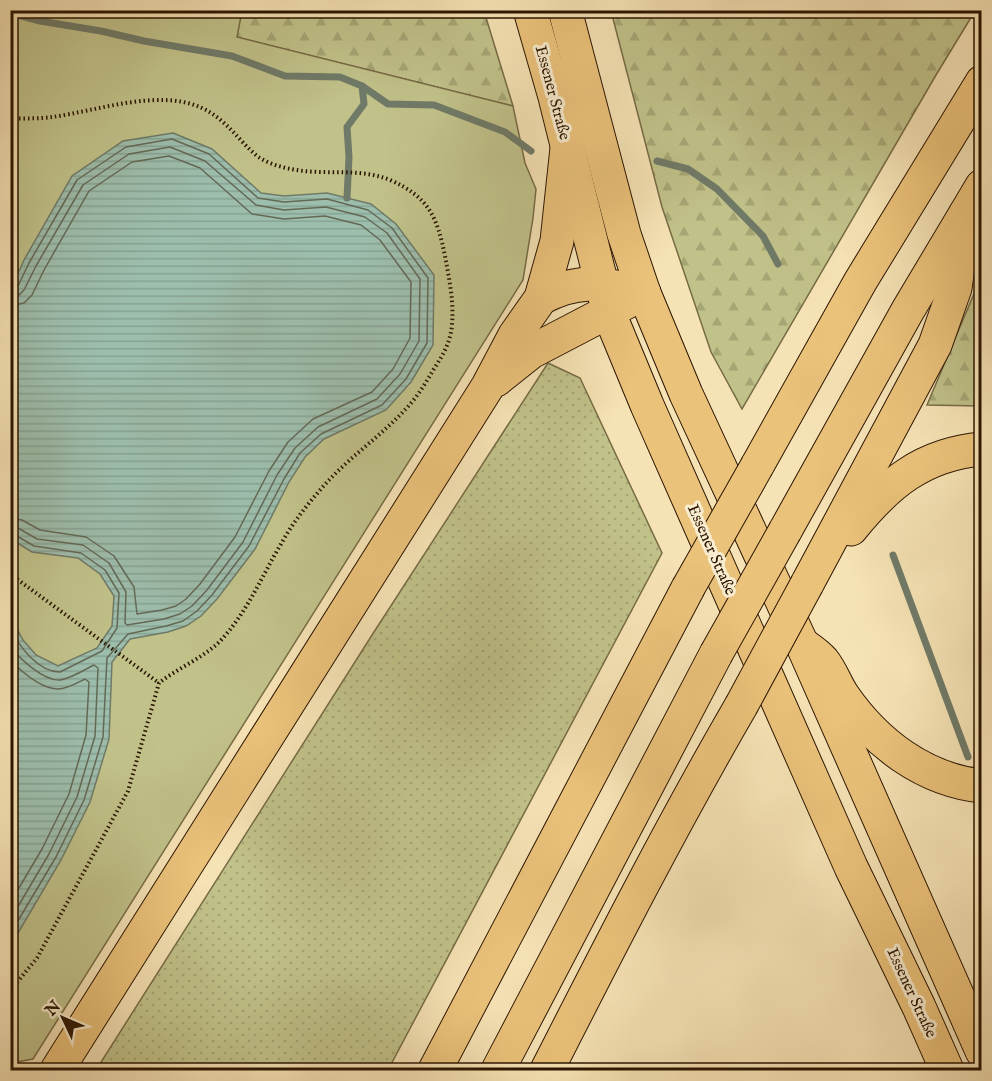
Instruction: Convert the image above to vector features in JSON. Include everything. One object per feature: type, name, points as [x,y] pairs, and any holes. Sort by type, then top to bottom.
[{"type":"main road","name":"Essener Straße","points":[[530,10],[605,299],[656,427],[851,867],[947,1071]]},
{"type":"main road","name":"Essener Straße","points":[[565,10],[624,234],[644,294],[686,394],[802,644],[981,1051]]},
{"type":"main road","points":[[435,1071],[688,588],[860,282],[981,82]]},
{"type":"main road","points":[[57,1071],[488,386],[515,334],[541,297],[557,241],[567,148]]},
{"type":"main road","points":[[498,1071],[716,654],[908,310],[974,200]]},
{"type":"main road","points":[[547,1071],[706,765],[741,706],[935,345],[955,288],[974,200]]},
{"type":"main road","points":[[541,297],[560,288],[580,284],[605,299]]},
{"type":"main road","points":[[488,386],[605,299],[644,294]]},
{"type":"main road","points":[[807,584],[865,512],[906,474],[936,458],[981,448]]},
{"type":"main road","points":[[802,644],[823,661],[839,691],[860,719],[882,742],[940,778],[981,786]]},
{"type":"main road","points":[[559,1071],[610,970],[609,949]]},
{"type":"path","points":[[10,119],[51,117],[140,102],[163,100],[183,102],[200,107],[217,116],[258,156],[273,164],[292,170],[337,171],[377,176],[406,189],[428,207],[436,219],[451,291],[452,323],[449,342],[412,402],[341,468],[302,512],[281,543],[247,607],[222,639],[212,649],[159,683],[124,800],[37,958],[10,991]]},
{"type":"path","points":[[10,574],[159,683]]},
{"type":"green space","points":[[11,11],[242,11],[237,37],[513,106],[525,163],[536,189],[523,280],[33,1059],[11,1063]]},
{"type":"green space","points":[[242,11],[484,11],[513,106],[236,37]]},
{"type":"green space","points":[[611,11],[975,11],[742,409],[711,352],[662,207]]},
{"type":"green space","points":[[981,277],[981,406],[927,405]]},
{"type":"green space","points":[[548,363],[580,378],[662,553],[388,1070],[96,1070],[374,632]]},
{"type":"water","points":[[173,133],[212,149],[261,193],[284,196],[327,193],[371,204],[396,224],[434,275],[433,345],[411,382],[386,410],[324,439],[305,457],[289,482],[255,549],[201,616],[186,626],[168,632],[130,639],[112,662],[109,739],[90,802],[61,860],[11,945],[11,618],[23,640],[36,655],[58,666],[97,648],[112,626],[114,596],[100,574],[78,558],[32,552],[11,539],[11,289],[24,260],[72,176],[123,141]]},
{"type":"waterway","points":[[10,13],[40,21],[232,56],[285,76],[340,77],[362,86],[364,104],[347,127],[349,157],[347,198]]},
{"type":"waterway","points":[[362,86],[388,104],[434,105],[505,132],[531,151]]},
{"type":"waterway","points":[[657,161],[688,169],[717,189],[763,236],[778,264]]},
{"type":"waterway","points":[[893,555],[968,757]]}]
